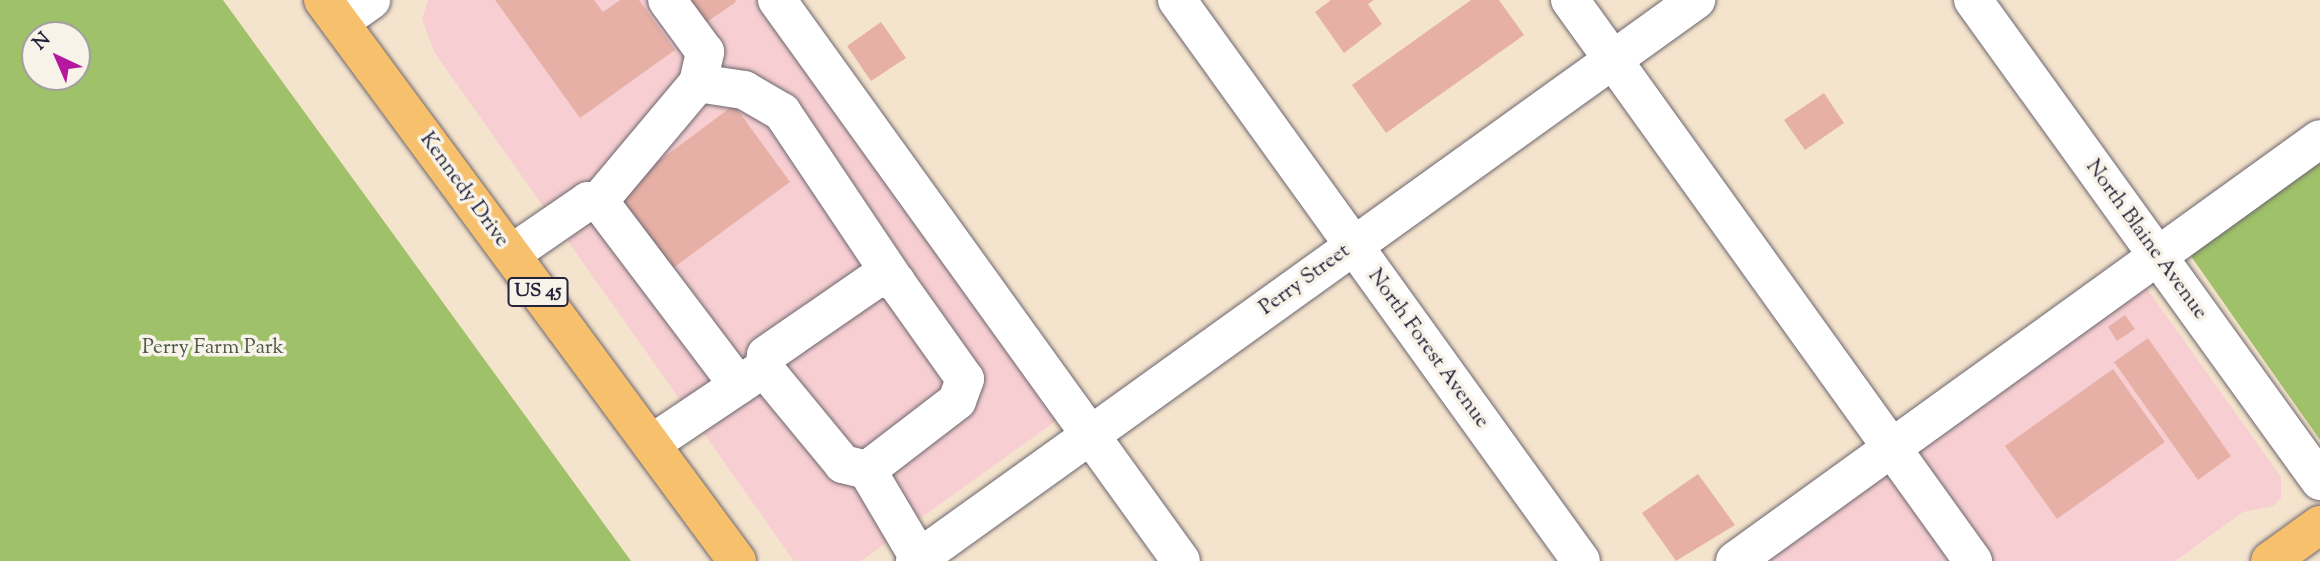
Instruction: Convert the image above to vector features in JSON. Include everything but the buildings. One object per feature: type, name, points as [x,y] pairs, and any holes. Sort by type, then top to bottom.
[{"type":"main road","name":"Kennedy Drive","points":[[331,11],[737,561]]},
{"type":"main road","points":[[2270,561],[2320,525]]},
{"type":"street","points":[[331,11],[371,0]]},
{"type":"street","points":[[599,201],[698,83],[705,52],[667,0]]},
{"type":"street","points":[[777,0],[1181,561]]},
{"type":"street","name":"North Forest Avenue","points":[[1177,0],[1581,561]]},
{"type":"street","points":[[1570,0],[1973,561]]},
{"type":"street","name":"Perry Street","points":[[917,559],[1696,0]]},
{"type":"street","name":"North Blaine Avenue","points":[[1973,0],[2320,481]]},
{"type":"street","points":[[698,83],[744,90],[782,112],[965,379],[957,401],[867,470]]},
{"type":"street","points":[[1735,561],[2320,139]]},
{"type":"street","points":[[511,254],[588,201],[599,201],[751,376],[843,464],[867,470],[917,559]]},
{"type":"street","points":[[650,444],[751,376],[766,355],[866,282],[879,277],[896,282]]},
{"type":"shaded area","points":[[428,0],[791,0],[1081,403],[861,561],[794,561],[434,52],[422,19]]},
{"type":"shaded area","points":[[2143,283],[2281,477],[2281,498],[2274,506],[2243,512],[2175,561],[1753,561]]},
{"type":"green space","name":"Perry Farm Park","points":[[0,0],[223,0],[631,561],[0,561]]},
{"type":"green space","points":[[2320,152],[2320,440],[2186,249]]}]
